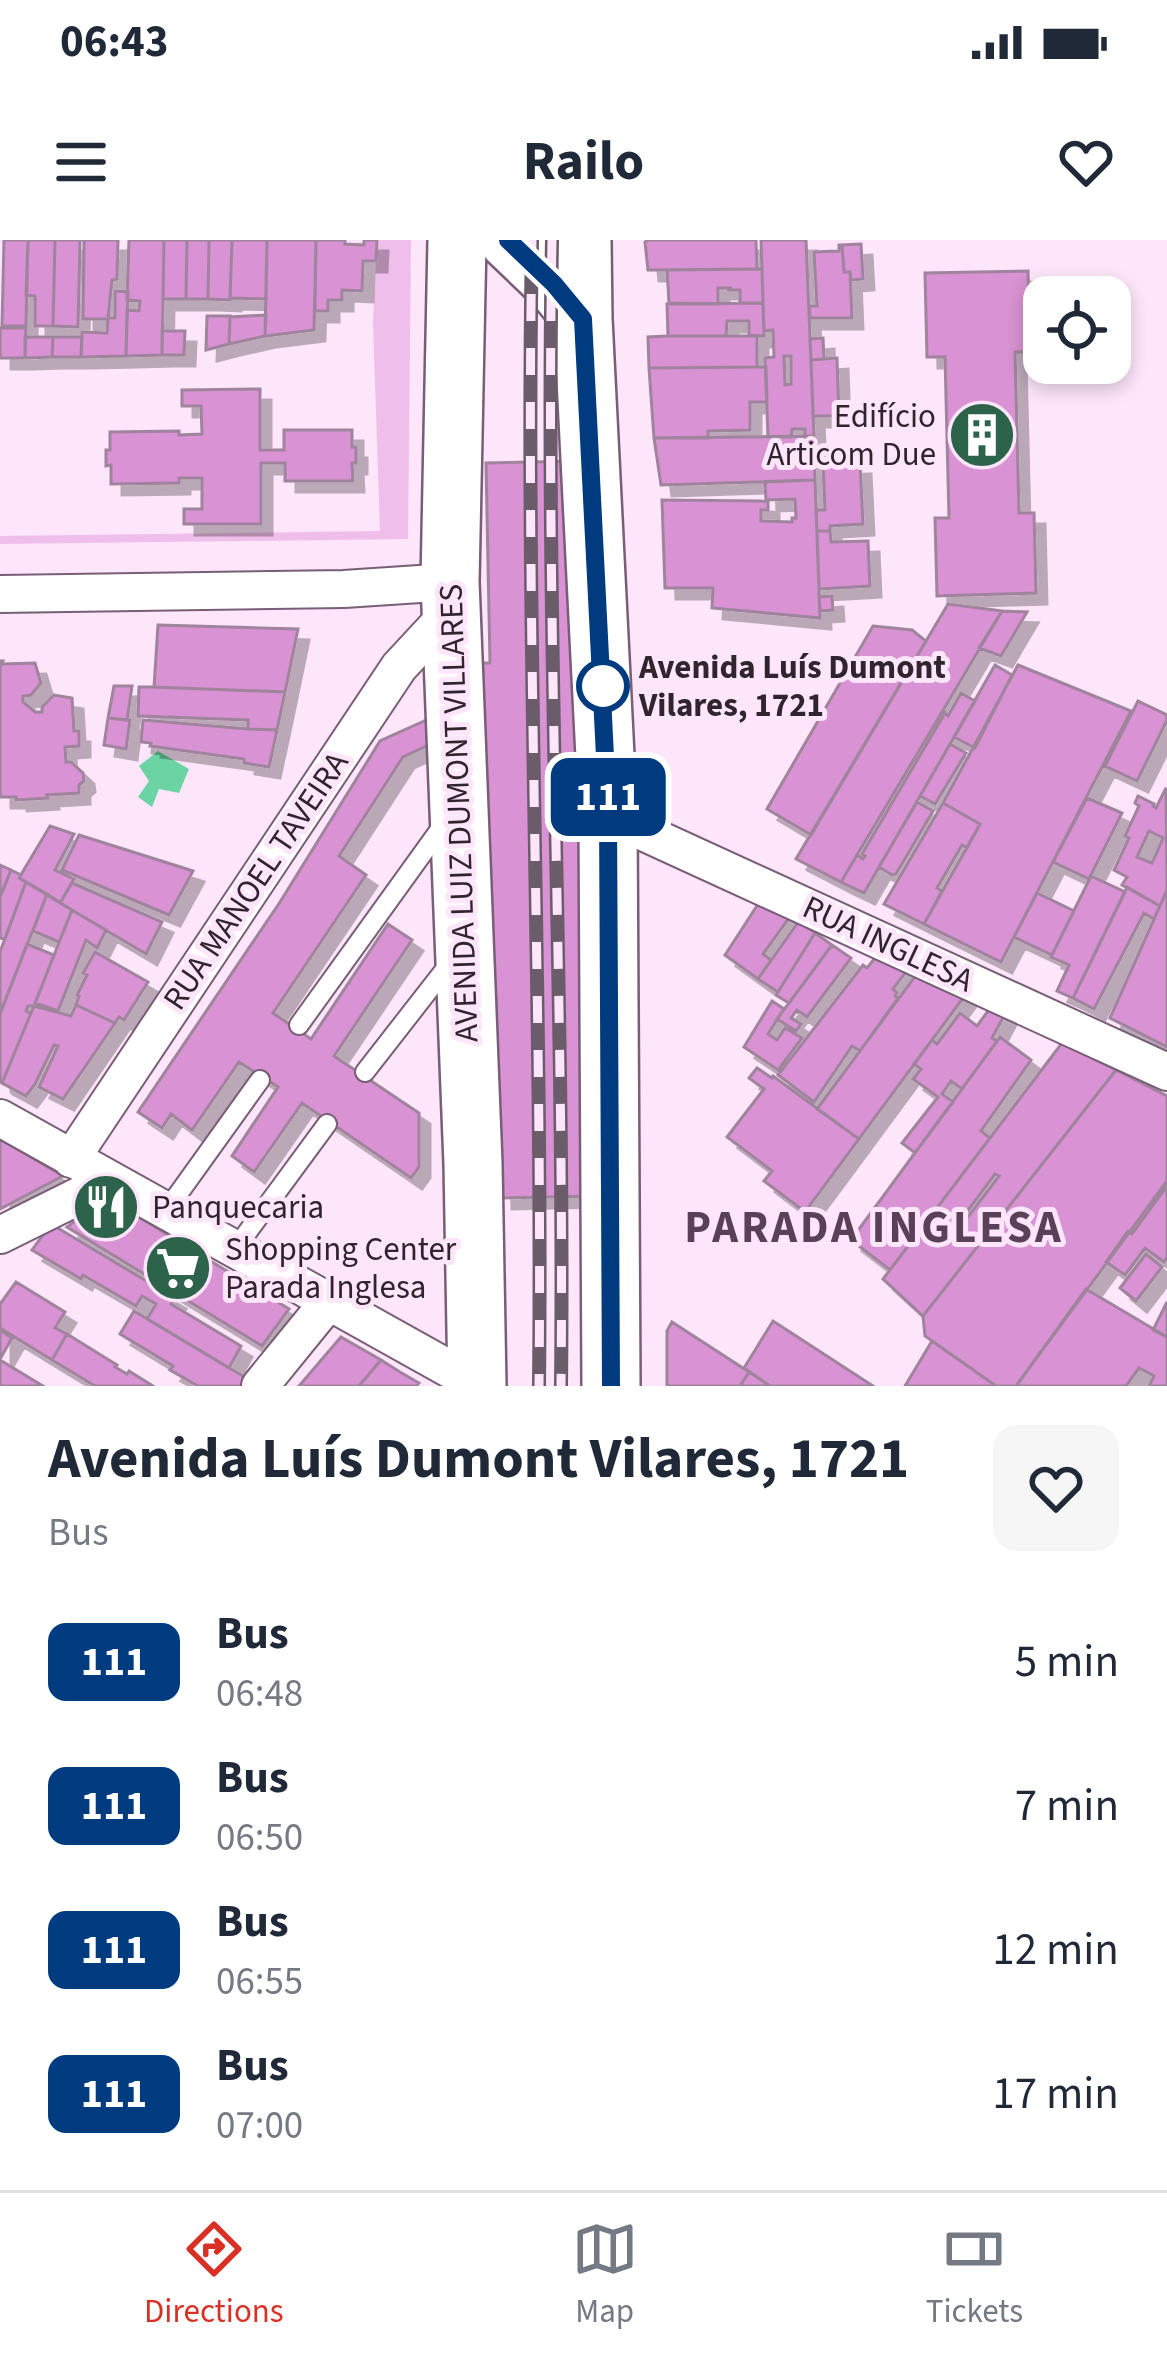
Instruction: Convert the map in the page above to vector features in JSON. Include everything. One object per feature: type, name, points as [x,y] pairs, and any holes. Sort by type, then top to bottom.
[{"type":"main road","name":"AVENIDA LUIZ DUMONT VILLARES","points":[[458,240],[450,596],[478,1385]]},
{"type":"main road","points":[[508,240],[583,319]]},
{"type":"main road","points":[[581,240],[608,816],[611,1386]]},
{"type":"street","points":[[0,594],[344,589],[450,596]]},
{"type":"street","name":"RUA MANOEL TAVEIRA","points":[[71,1159],[450,596]]},
{"type":"street","name":"RUA INGLESA","points":[[608,816],[1167,1072]]},
{"type":"street","points":[[0,1118],[478,1385]]},
{"type":"street","points":[[0,1235],[111,1180]]},
{"type":"street","points":[[260,1386],[330,1300]]},
{"type":"lane","points":[[299,1024],[459,802]]},
{"type":"lane","points":[[364,1072],[464,945]]},
{"type":"lane","points":[[166,1211],[260,1080]]},
{"type":"lane","points":[[235,1249],[327,1124]]},
{"type":"shaded area","points":[[377,240],[411,240],[408,539],[0,544],[0,536],[380,531],[373,324]]},
{"type":"shaded area","points":[[158,751],[189,769],[179,793],[159,789],[152,807],[138,797],[149,781],[139,766]]},
{"type":"building","points":[[4,240],[28,240],[26,326],[2,326]]},
{"type":"building","points":[[28,240],[55,240],[53,326],[35,326],[35,296],[26,295]]},
{"type":"building","points":[[55,240],[80,240],[78,327],[53,326]]},
{"type":"building","points":[[84,240],[118,240],[117,279],[112,280],[108,319],[83,319]]},
{"type":"building","points":[[129,240],[164,240],[162,355],[126,356],[127,310],[139,311],[140,301],[127,300]]},
{"type":"building","points":[[164,240],[187,240],[186,299],[163,299]]},
{"type":"building","points":[[187,240],[209,240],[208,299],[186,299]]},
{"type":"building","points":[[209,240],[232,240],[230,300],[208,299]]},
{"type":"building","points":[[232,240],[267,240],[266,299],[230,298]]},
{"type":"building","points":[[267,240],[316,240],[314,330],[265,336]]},
{"type":"building","points":[[316,240],[364,245],[364,240],[377,240],[376,261],[363,261],[362,291],[342,290],[342,300],[328,300],[328,311],[315,311]]},
{"type":"building","points":[[648,240],[756,240],[757,269],[648,270]]},
{"type":"building","points":[[761,240],[806,240],[814,436],[805,437],[805,429],[792,429],[791,437],[768,437],[765,358],[774,357],[773,330],[764,331]],"holes":[[[784,356],[791,356],[791,384],[785,385]]]},
{"type":"building","points":[[861,244],[863,279],[851,280],[850,272],[844,272],[842,245]]},
{"type":"building","points":[[839,245],[844,272],[850,272],[852,318],[810,318],[809,306],[817,306],[814,252],[839,251]]},
{"type":"building","points":[[762,269],[763,303],[740,303],[740,290],[718,288],[718,304],[669,303],[667,270]]},
{"type":"building","name":"Edifício Articom Due","points":[[1028,271],[1028,276],[1023,276],[1023,352],[1015,352],[1019,513],[1034,513],[1036,593],[937,596],[935,518],[949,518],[945,357],[927,357],[925,273]]},
{"type":"building","points":[[115,291],[128,292],[126,356],[81,357],[82,332],[107,333],[108,318],[115,318]]},
{"type":"building","points":[[763,303],[764,336],[749,335],[749,321],[727,321],[726,336],[668,336],[667,304]]},
{"type":"building","points":[[266,315],[265,336],[229,344],[230,317]]},
{"type":"building","points":[[207,316],[230,316],[229,344],[206,350]]},
{"type":"building","points":[[0,328],[26,328],[25,358],[0,358]]},
{"type":"building","points":[[162,331],[185,331],[184,355],[162,355]]},
{"type":"building","points":[[757,336],[757,367],[649,368],[648,337]]},
{"type":"building","points":[[25,337],[53,337],[52,357],[25,358]]},
{"type":"building","points":[[53,337],[82,337],[81,357],[52,357]]},
{"type":"building","points":[[823,338],[824,359],[811,360],[810,339]]},
{"type":"building","points":[[837,358],[839,416],[813,416],[811,360]]},
{"type":"building","points":[[766,367],[767,402],[750,402],[750,430],[708,431],[708,438],[654,438],[649,368]]},
{"type":"building","points":[[260,389],[260,450],[284,450],[284,430],[352,430],[352,447],[356,447],[353,481],[285,481],[285,463],[261,463],[261,524],[184,524],[184,509],[202,509],[202,478],[111,484],[111,465],[106,466],[110,432],[202,434],[201,406],[182,406],[182,390]]},
{"type":"building","points":[[814,436],[815,480],[661,485],[654,438]]},
{"type":"building","name":"PARADA INGLESA","points":[[577,461],[592,1196],[501,1198],[496,998],[482,998],[475,663],[490,663],[486,463]]},
{"type":"building","points":[[860,463],[863,524],[817,531],[816,510],[825,510],[823,464]]},
{"type":"building","points":[[815,480],[820,618],[712,608],[713,588],[665,588],[662,500],[768,502],[768,510],[761,510],[761,521],[792,522],[795,499],[766,500],[765,482]]},
{"type":"building","points":[[817,531],[830,531],[831,542],[868,541],[870,586],[819,589]]},
{"type":"building","points":[[832,596],[833,610],[820,611],[819,597]]},
{"type":"building","points":[[948,604],[1002,611],[841,882],[796,859]]},
{"type":"building","points":[[1002,611],[1027,612],[1001,656],[979,648]]},
{"type":"building","points":[[158,625],[298,629],[285,692],[154,687]]},
{"type":"building","points":[[873,626],[912,630],[926,641],[811,835],[767,809]]},
{"type":"building","points":[[0,661],[35,663],[41,683],[31,695],[23,696],[23,702],[35,712],[42,712],[54,695],[72,698],[79,746],[65,747],[66,762],[83,773],[79,793],[16,800],[0,797]]},
{"type":"building","points":[[995,665],[1012,675],[975,748],[954,737]]},
{"type":"building","points":[[1018,665],[1131,711],[1001,962],[924,924],[980,824],[943,803]]},
{"type":"building","points":[[114,686],[132,686],[127,720],[108,718]]},
{"type":"building","points":[[139,687],[285,692],[277,730],[248,729],[248,720],[138,716]]},
{"type":"building","points":[[961,693],[975,701],[864,893],[841,882],[857,855],[865,856],[945,713],[948,716]]},
{"type":"building","points":[[1138,701],[1167,715],[1167,720],[1137,781],[1105,766]]},
{"type":"building","points":[[433,717],[433,743],[403,757],[339,856],[366,875],[273,1013],[311,1039],[388,924],[412,940],[334,1056],[419,1113],[419,1167],[411,1178],[302,1103],[254,1172],[232,1156],[278,1087],[239,1062],[192,1130],[171,1114],[162,1128],[138,1112],[280,902],[380,741]]},
{"type":"building","points":[[108,718],[130,720],[126,749],[104,745]]},
{"type":"building","points":[[143,720],[277,730],[269,767],[150,746],[141,742]]},
{"type":"building","points":[[950,744],[966,753],[935,804],[920,796]]},
{"type":"building","points":[[1166,788],[1167,890],[1160,906],[1122,885],[1127,877],[1114,870],[1129,838],[1125,836],[1139,806],[1135,803],[1138,796],[1156,808]],"holes":[[[1149,831],[1163,838],[1152,863],[1137,857]]]},
{"type":"building","points":[[1087,798],[1122,813],[1089,879],[1053,862]]},
{"type":"building","points":[[917,802],[933,811],[892,875],[879,867]]},
{"type":"building","points":[[943,803],[980,824],[937,888],[942,891],[924,924],[884,904]]},
{"type":"building","points":[[50,826],[74,834],[55,870],[74,879],[60,903],[19,878]]},
{"type":"building","points":[[79,835],[193,871],[169,915],[62,870]]},
{"type":"building","points":[[0,865],[11,870],[1,895],[0,895]]},
{"type":"building","points":[[11,870],[26,882],[5,939],[0,938],[0,897]]},
{"type":"building","points":[[1091,876],[1125,892],[1073,998],[1057,991],[1069,965],[1051,957]]},
{"type":"building","points":[[26,882],[47,894],[0,1014],[0,952]]},
{"type":"building","points":[[72,883],[162,922],[146,954],[60,903]]},
{"type":"building","points":[[1127,887],[1160,906],[1154,919],[1144,913],[1094,1009],[1073,998]]},
{"type":"building","points":[[1167,890],[1167,1047],[1110,1018]]},
{"type":"building","points":[[1037,893],[1074,911],[1052,955],[1014,937]]},
{"type":"building","points":[[47,894],[72,910],[59,942],[33,931]]},
{"type":"building","points":[[760,901],[792,914],[763,954],[771,960],[758,979],[725,955]]},
{"type":"building","points":[[72,910],[106,930],[97,948],[86,940],[58,1011],[35,1003]]},
{"type":"building","points":[[799,921],[815,933],[778,992],[758,979]]},
{"type":"building","points":[[815,933],[832,945],[789,1003],[776,995]]},
{"type":"building","points":[[27,944],[54,955],[34,1006],[28,1006],[26,1011],[31,1013],[2,1083],[0,1014]]},
{"type":"building","points":[[832,945],[851,958],[807,1017],[797,1010],[791,1018],[801,1024],[796,1031],[777,1019]]},
{"type":"building","points":[[95,952],[148,982],[124,1020],[119,1017],[115,1023],[76,1005],[87,975],[83,973]]},
{"type":"building","points":[[879,953],[908,969],[893,989],[898,998],[860,1051],[852,1046],[814,1102],[778,1075],[863,965],[867,968]]},
{"type":"building","points":[[919,971],[966,994],[859,1139],[817,1109]]},
{"type":"building","points":[[772,1001],[784,1009],[768,1034],[777,1040],[785,1028],[802,1038],[778,1070],[744,1047]]},
{"type":"building","points":[[76,1005],[115,1023],[63,1099],[39,1087],[58,1046],[54,1045],[26,1096],[2,1083],[34,1006],[71,1016]]},
{"type":"building","points":[[991,1007],[1005,1014],[992,1038],[997,1041],[962,1089],[951,1081],[942,1094],[953,1102],[915,1153],[902,1143],[938,1097],[913,1079],[921,1069],[914,1064],[932,1040],[937,1044],[960,1013],[977,1026]]},
{"type":"building","points":[[1000,1037],[1031,1060],[981,1131],[990,1138],[890,1270],[851,1240]]},
{"type":"building","points":[[1062,1043],[1116,1070],[923,1316],[883,1279]],"holes":[[[995,1174],[999,1176],[958,1230],[955,1228]]]},
{"type":"building","points":[[757,1068],[859,1139],[805,1212],[764,1181],[772,1171],[727,1137],[764,1089],[749,1078]]},
{"type":"building","points":[[1116,1070],[1167,1096],[1167,1181],[1016,1386],[996,1386],[925,1336],[923,1316]]},
{"type":"building","points":[[0,1139],[63,1176],[0,1209]]},
{"type":"building","points":[[1167,1186],[1167,1257],[1164,1262],[1145,1248],[1125,1275],[1106,1262]]},
{"type":"building","name":"Shopping Center Parada Inglesa","points":[[106,1197],[289,1309],[262,1346],[67,1227]]},
{"type":"building","points":[[51,1224],[175,1298],[171,1304],[241,1346],[229,1368],[147,1319],[156,1304],[142,1296],[136,1306],[32,1250]]},
{"type":"building","points":[[1146,1254],[1162,1267],[1136,1301],[1120,1288]]},
{"type":"building","points":[[16,1282],[65,1312],[55,1328],[67,1334],[52,1360],[0,1328],[0,1304]]},
{"type":"building","points":[[1086,1289],[1167,1337],[1167,1386],[1149,1386],[1154,1376],[1139,1368],[1126,1386],[1016,1386]]},
{"type":"building","points":[[1167,1302],[1167,1337],[1153,1330]]},
{"type":"building","points":[[134,1311],[248,1379],[241,1386],[198,1386],[170,1370],[173,1366],[120,1334]]},
{"type":"building","points":[[773,1321],[873,1386],[770,1386],[744,1368]]},
{"type":"building","points":[[672,1322],[749,1372],[740,1386],[667,1386],[667,1331]]},
{"type":"building","points":[[0,1330],[12,1338],[0,1359]]},
{"type":"building","points":[[67,1334],[153,1386],[95,1386],[52,1360]]},
{"type":"building","points":[[341,1337],[381,1360],[359,1386],[299,1386]]},
{"type":"building","points":[[932,1341],[996,1386],[905,1386]]},
{"type":"building","points":[[0,1360],[43,1386],[0,1386]]},
{"type":"building","points":[[381,1360],[419,1383],[359,1386]]},
{"type":"building","points":[[749,1372],[770,1386],[740,1386]]},
{"type":"railway","points":[[532,240],[539,1386]]},
{"type":"railway","points":[[552,240],[561,1386]]},
{"type":"bus line","name":"111","points":[[508,240],[583,319],[608,816],[611,1386]]},
{"type":"place","name":"Edifício Articom Due","points":[[982,435]]},
{"type":"place","name":"Avenida Luís Dumont Vilares, 1721","points":[[603,686]]},
{"type":"place","name":"Panquecaria","points":[[106,1207]]},
{"type":"place","name":"Shopping Center Parada Inglesa","points":[[178,1268]]},
{"type":"district","name":"PARADA INGLESA","points":[[874,1228]]}]
